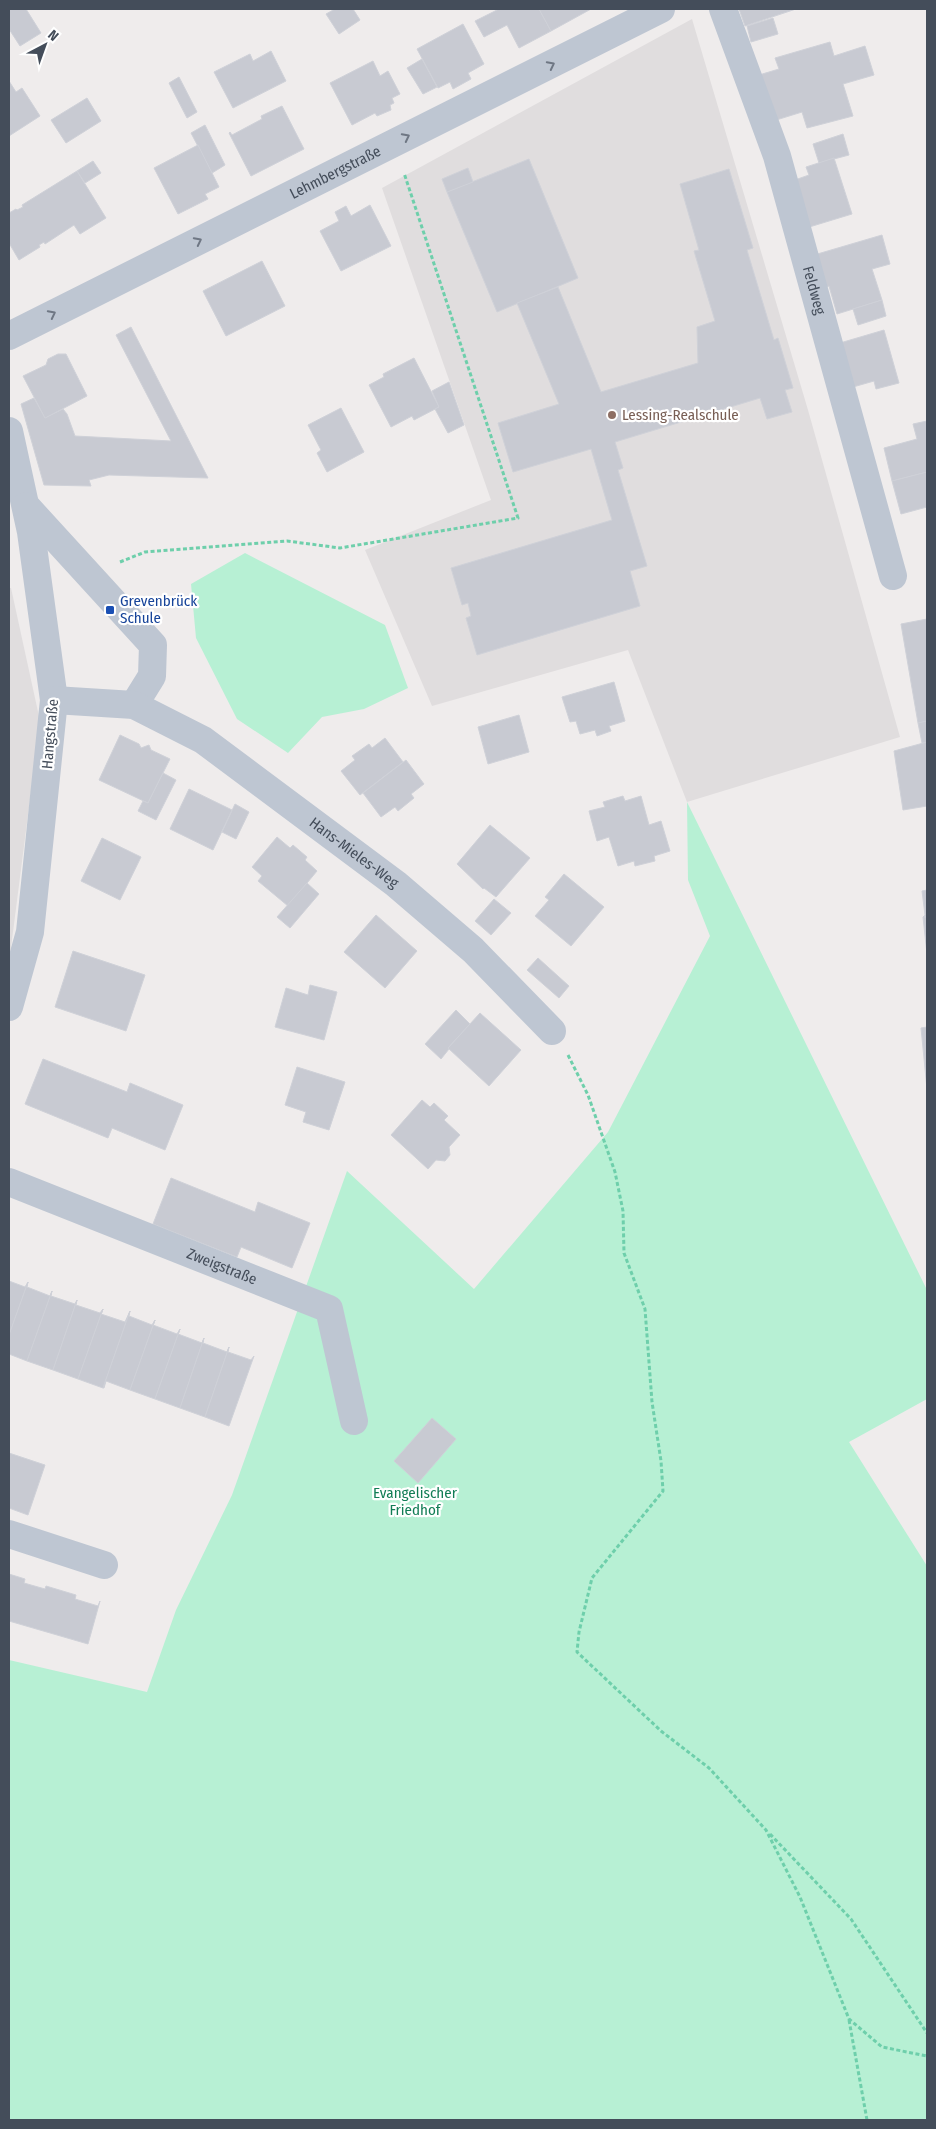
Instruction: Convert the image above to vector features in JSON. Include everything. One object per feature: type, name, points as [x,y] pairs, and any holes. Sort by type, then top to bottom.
[{"type":"street","name":"Lehmbergstraße","points":[[9,336],[661,9]]},
{"type":"street","name":"Feldweg","points":[[724,9],[777,156],[894,576]]},
{"type":"street","name":"Hangstraße","points":[[9,431],[31,532],[54,700],[30,932],[9,1007]]},
{"type":"street","points":[[25,505],[153,645],[152,676],[134,705]]},
{"type":"street","name":"Hans-Mieles-Weg","points":[[54,700],[134,705],[203,740],[396,884],[473,950],[552,1031]]},
{"type":"street","name":"Zweigstraße","points":[[9,1182],[329,1309],[354,1421]]},
{"type":"street","points":[[9,1534],[104,1565]]},
{"type":"path","points":[[96,581],[116,563],[145,552],[287,541],[340,548],[518,518],[394,143]]},
{"type":"path","points":[[552,1031],[566,1050],[588,1095],[615,1172],[623,1211],[624,1253],[645,1309],[652,1402],[661,1461],[663,1491],[592,1578],[579,1632],[577,1652],[661,1730],[709,1768],[851,1920],[927,2033]]},
{"type":"path","points":[[766,1830],[800,1897],[849,2019],[868,2120]]},
{"type":"path","points":[[849,2019],[882,2047],[927,2056]]},
{"type":"shaded area","points":[[692,19],[808,410],[900,737],[687,802],[628,650],[432,706],[365,550],[491,500],[382,188]]},
{"type":"shaded area","points":[[9,588],[11,588],[40,721],[9,963]]},
{"type":"green space","points":[[245,553],[385,625],[408,688],[364,709],[322,717],[288,753],[237,719],[196,638],[191,584]]},
{"type":"green space","name":"Evangelischer Friedhof","points":[[687,802],[927,1290],[927,1399],[849,1442],[927,1566],[927,2120],[9,2120],[9,1660],[147,1692],[176,1610],[232,1495],[347,1171],[474,1289],[608,1132],[710,936],[688,880]]},
{"type":"building","points":[[9,9],[26,9],[41,33],[20,46],[9,29]]},
{"type":"building","points":[[335,9],[353,9],[360,20],[339,34],[326,14]]},
{"type":"building","points":[[499,9],[539,9],[551,31],[519,48],[507,25],[484,37],[475,21]]},
{"type":"building","points":[[539,9],[591,9],[551,31]]},
{"type":"building","points":[[739,9],[796,9],[745,26]]},
{"type":"building","points":[[773,18],[778,34],[751,42],[747,26]]},
{"type":"building","points":[[463,24],[484,64],[468,73],[471,79],[453,89],[450,82],[438,88],[417,49]]},
{"type":"building","points":[[830,42],[834,56],[865,46],[874,75],[843,84],[853,116],[807,128],[802,112],[773,121],[759,75],[779,69],[775,58]]},
{"type":"building","points":[[271,51],[286,81],[233,108],[214,72],[250,54],[253,61]]},
{"type":"building","points":[[422,59],[437,87],[423,94],[407,68]]},
{"type":"building","points":[[373,61],[380,76],[388,71],[400,94],[392,98],[394,103],[390,105],[391,110],[377,116],[375,113],[352,125],[330,83]]},
{"type":"building","points":[[179,77],[197,112],[187,118],[169,83]]},
{"type":"building","points":[[9,81],[16,92],[22,88],[40,116],[9,136]]},
{"type":"building","points":[[87,98],[101,121],[66,143],[51,120]]},
{"type":"building","points":[[282,106],[304,149],[251,176],[229,133],[232,135],[262,119],[261,116]]},
{"type":"building","points":[[205,125],[225,165],[212,173],[191,133]]},
{"type":"building","points":[[843,134],[849,155],[819,163],[813,144]]},
{"type":"building","points":[[198,145],[219,187],[205,194],[208,199],[178,214],[154,168]]},
{"type":"building","points":[[834,158],[852,214],[806,228],[792,181],[809,175],[806,167]]},
{"type":"building","points":[[529,159],[578,278],[497,312],[447,192]]},
{"type":"building","points":[[93,161],[101,173],[85,183],[77,171]]},
{"type":"building","points":[[468,168],[473,182],[447,192],[442,179]]},
{"type":"building","name":"Lessing-Realschule","points":[[729,169],[753,248],[747,250],[774,340],[778,338],[793,388],[785,390],[792,412],[767,419],[760,398],[615,442],[623,468],[618,470],[647,566],[630,571],[640,606],[477,655],[466,618],[471,616],[468,603],[462,605],[451,568],[612,520],[591,449],[513,472],[498,423],[559,404],[517,303],[558,287],[601,392],[698,363],[697,327],[715,321],[694,251],[699,250],[680,184]]},
{"type":"building","points":[[77,171],[106,218],[80,234],[74,225],[45,244],[44,242],[39,245],[40,247],[19,260],[9,243],[9,213],[23,207],[22,205]]},
{"type":"building","points":[[370,205],[391,246],[341,271],[320,231],[339,221],[335,212],[346,206],[351,216]]},
{"type":"building","points":[[882,235],[890,264],[872,269],[882,300],[837,314],[829,286],[824,288],[814,255]]},
{"type":"building","points":[[262,261],[285,306],[226,336],[203,291]]},
{"type":"building","points":[[882,300],[886,316],[858,325],[853,309]]},
{"type":"building","points":[[131,327],[208,478],[109,475],[89,480],[91,486],[44,485],[21,404],[34,398],[45,418],[63,409],[67,414],[75,436],[171,441],[116,335]]},
{"type":"building","points":[[884,330],[899,383],[876,389],[874,381],[853,387],[840,343]]},
{"type":"building","points":[[58,354],[66,354],[87,396],[45,418],[23,376],[46,365],[48,359]]},
{"type":"building","points":[[414,358],[439,407],[414,420],[412,416],[391,427],[369,385],[384,377],[383,374]]},
{"type":"building","points":[[449,382],[464,425],[448,433],[435,409],[439,407],[432,391]]},
{"type":"building","points":[[341,408],[364,452],[327,472],[317,453],[321,450],[308,425]]},
{"type":"building","points":[[927,421],[927,472],[892,481],[884,448],[917,439],[913,424]]},
{"type":"building","points":[[927,472],[927,507],[901,514],[892,481]]},
{"type":"building","points":[[927,619],[927,721],[918,723],[901,624]]},
{"type":"building","points":[[614,682],[625,721],[609,726],[611,731],[597,736],[595,730],[580,734],[576,721],[570,722],[562,697]]},
{"type":"building","points":[[519,715],[529,752],[488,764],[478,727]]},
{"type":"building","points":[[927,721],[927,742],[922,743],[918,723]]},
{"type":"building","points":[[120,735],[139,744],[141,748],[149,745],[151,750],[170,759],[148,803],[99,780]]},
{"type":"building","points":[[385,738],[403,762],[360,795],[341,771],[355,760],[352,756],[369,744],[372,748]]},
{"type":"building","points":[[927,742],[927,806],[903,810],[894,751]]},
{"type":"building","points":[[406,760],[424,784],[411,794],[414,798],[398,811],[395,807],[381,817],[363,793]]},
{"type":"building","points":[[163,773],[176,780],[156,820],[138,811],[143,801],[148,803]]},
{"type":"building","points":[[189,789],[232,810],[213,850],[170,829]]},
{"type":"building","points":[[623,796],[625,801],[641,796],[649,825],[661,821],[670,851],[654,856],[655,861],[635,866],[634,861],[618,866],[609,837],[597,841],[589,811],[605,807],[603,802]]},
{"type":"building","points":[[235,804],[249,812],[236,839],[222,832]]},
{"type":"building","points":[[490,825],[530,858],[496,897],[483,889],[457,864]]},
{"type":"building","points":[[277,837],[290,848],[293,845],[307,857],[305,860],[317,871],[288,906],[258,881],[262,876],[252,867]]},
{"type":"building","points":[[102,838],[141,857],[120,900],[81,881]]},
{"type":"building","points":[[564,874],[604,907],[571,946],[535,916],[549,900],[545,897]]},
{"type":"building","points":[[307,883],[319,894],[290,928],[277,917]]},
{"type":"building","points":[[927,890],[927,917],[923,917],[925,915],[922,891]]},
{"type":"building","points":[[494,899],[511,913],[491,935],[475,921]]},
{"type":"building","points":[[376,915],[417,951],[385,988],[344,952]]},
{"type":"building","points":[[923,917],[927,917],[927,954]]},
{"type":"building","points":[[73,951],[145,975],[126,1031],[55,1007]]},
{"type":"building","points":[[538,958],[569,986],[559,998],[527,970]]},
{"type":"building","points":[[310,985],[337,992],[324,1040],[275,1027],[286,988],[308,995]]},
{"type":"building","points":[[456,1010],[470,1024],[448,1048],[441,1059],[425,1044]]},
{"type":"building","points":[[480,1013],[521,1050],[489,1086],[448,1048]]},
{"type":"building","points":[[927,1027],[927,1089],[921,1028]]},
{"type":"building","points":[[43,1059],[127,1092],[130,1083],[183,1105],[165,1150],[112,1128],[108,1138],[25,1104]]},
{"type":"building","points":[[297,1067],[345,1082],[329,1130],[303,1122],[306,1112],[285,1105]]},
{"type":"building","points":[[422,1100],[430,1107],[434,1103],[448,1116],[444,1120],[460,1135],[449,1147],[450,1155],[445,1161],[436,1160],[428,1169],[391,1135]]},
{"type":"building","points":[[171,1178],[255,1212],[258,1202],[310,1223],[292,1268],[241,1247],[237,1257],[153,1224]]},
{"type":"building","points":[[9,1281],[25,1287],[28,1282],[9,1335]]},
{"type":"building","points":[[28,1282],[27,1287],[50,1296],[52,1291],[27,1361],[9,1354],[9,1335]]},
{"type":"building","points":[[52,1291],[51,1296],[75,1304],[77,1300],[53,1370],[27,1361]]},
{"type":"building","points":[[77,1300],[76,1305],[100,1313],[103,1309],[78,1379],[53,1370]]},
{"type":"building","points":[[130,1311],[103,1388],[78,1379],[101,1314],[125,1322]]},
{"type":"building","points":[[130,1311],[129,1316],[152,1325],[155,1320],[130,1390],[106,1381],[103,1388]]},
{"type":"building","points":[[153,1325],[177,1334],[180,1329],[155,1399],[130,1390]]},
{"type":"building","points":[[178,1334],[202,1343],[204,1338],[180,1408],[155,1399]]},
{"type":"building","points":[[204,1338],[203,1343],[227,1352],[229,1347],[205,1417],[180,1408]]},
{"type":"building","points":[[229,1347],[228,1352],[251,1360],[254,1356],[229,1426],[205,1417]]},
{"type":"building","points":[[432,1418],[456,1439],[418,1483],[394,1461]]},
{"type":"building","points":[[9,1453],[45,1465],[28,1515],[9,1508]]},
{"type":"building","points":[[9,1574],[25,1579],[24,1583],[45,1589],[46,1586],[76,1595],[75,1599],[98,1606],[100,1601],[88,1644],[9,1621]]},
{"type":"place","name":"Lessing-Realschule","points":[[612,415]]},
{"type":"place","name":"Grevenbrück Schule","points":[[110,610]]}]
